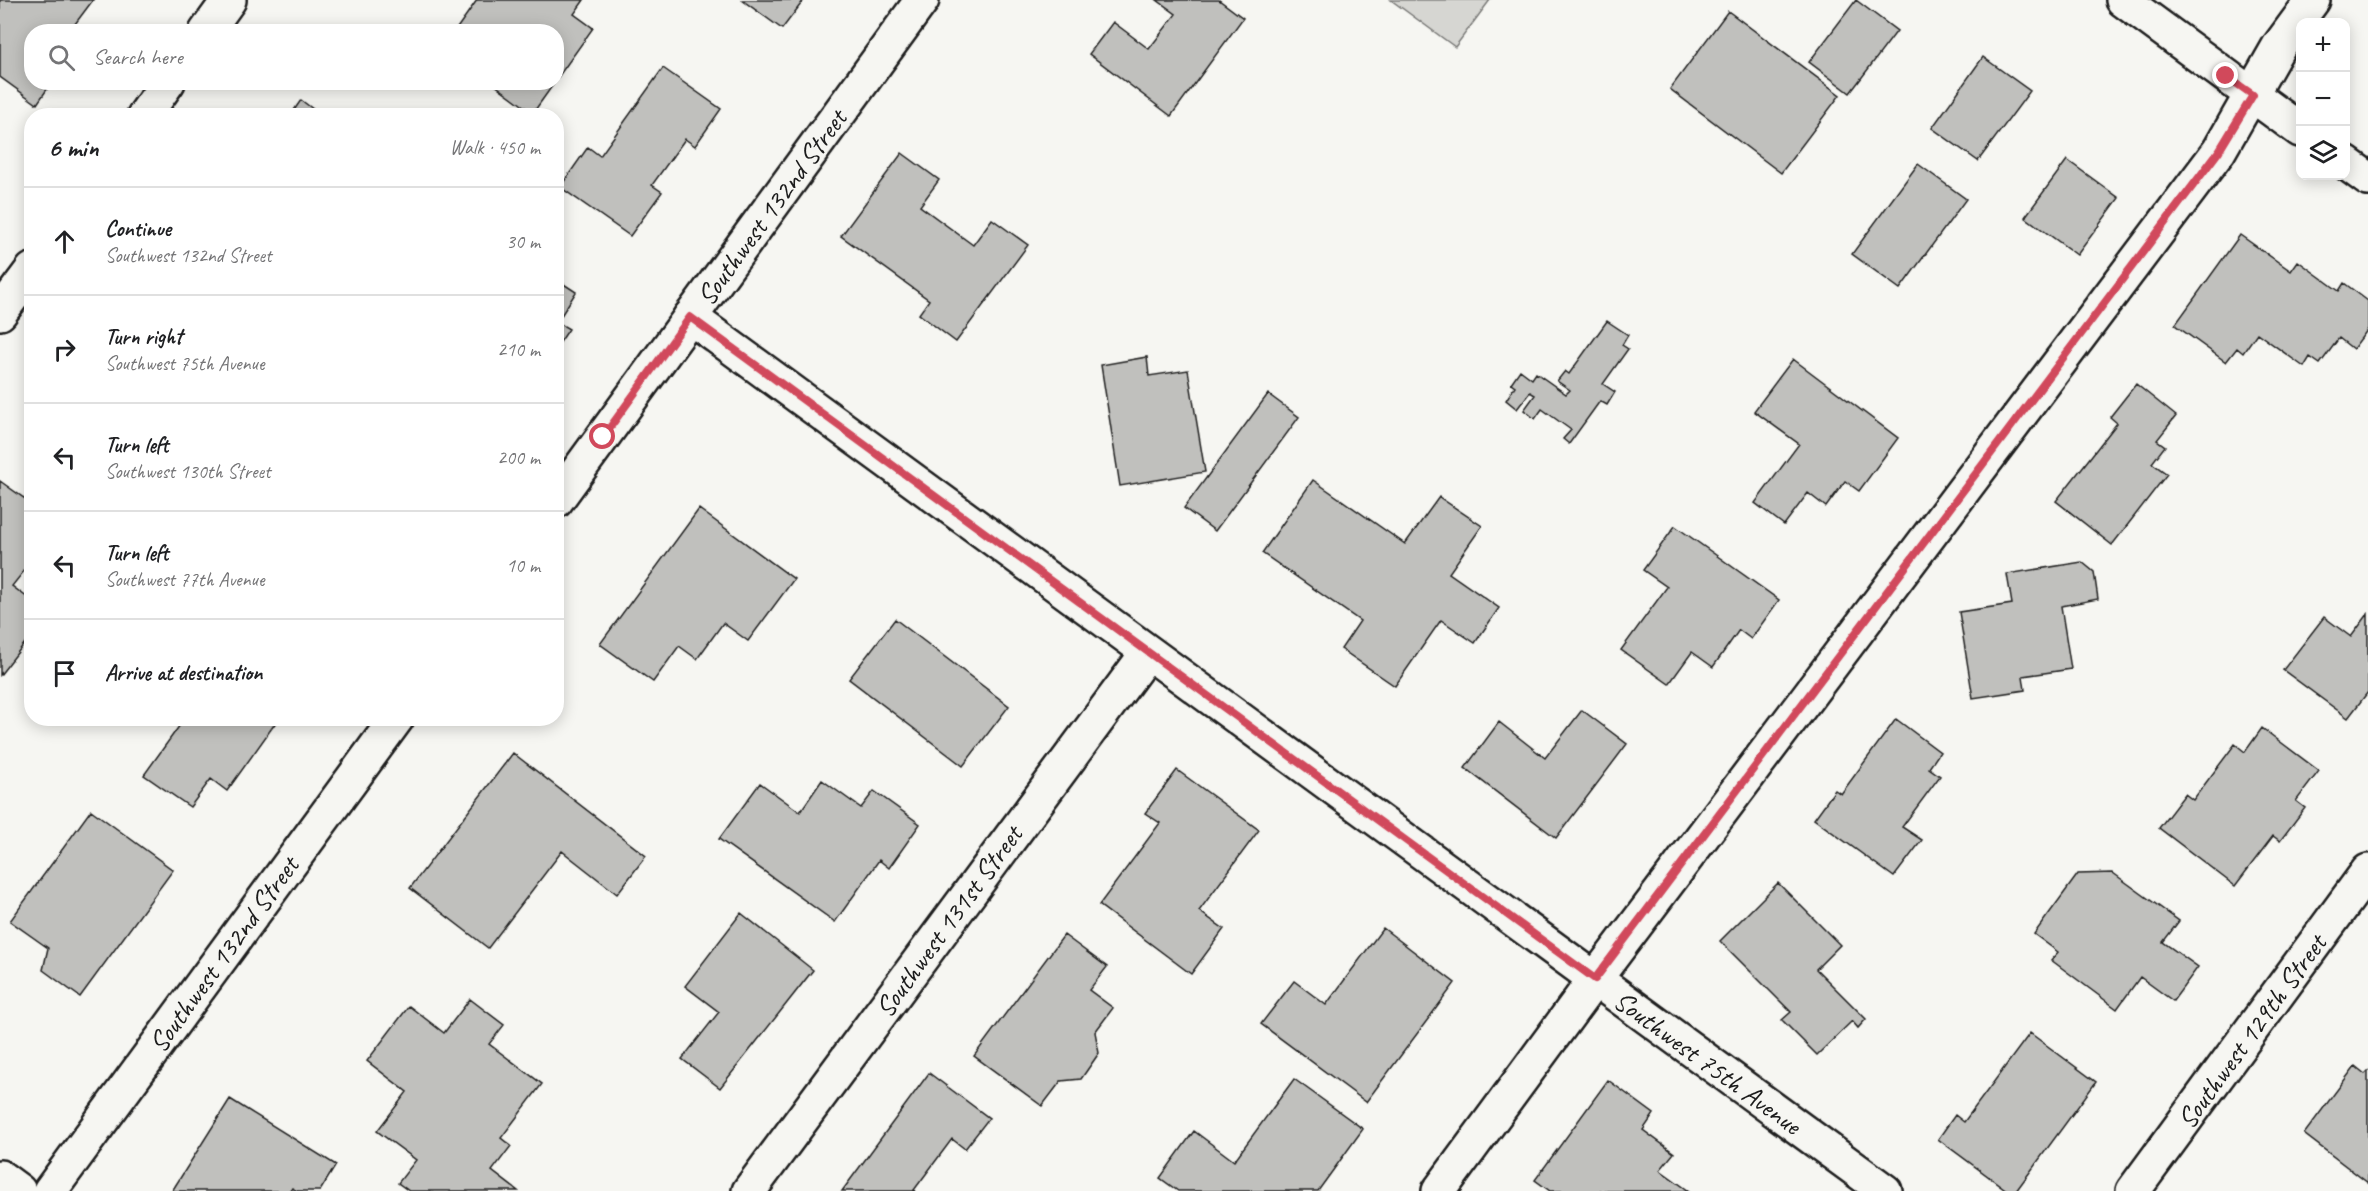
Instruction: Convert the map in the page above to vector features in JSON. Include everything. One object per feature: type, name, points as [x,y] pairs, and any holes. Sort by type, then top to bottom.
[{"type":"street","points":[[212,24],[229,0]]},
{"type":"street","name":"Southwest 132nd Street","points":[[564,490],[922,0]]},
{"type":"street","points":[[2123,0],[2296,126]]},
{"type":"street","points":[[1439,1191],[1595,979],[2219,151],[2279,46],[2313,0]]},
{"type":"street","points":[[150,108],[162,90]]},
{"type":"street","points":[[2350,166],[2368,179]]},
{"type":"street","points":[[0,313],[24,281]]},
{"type":"street","name":"Southwest 75th Avenue","points":[[690,317],[1885,1191]]},
{"type":"street","name":"Southwest 131st Street","points":[[749,1191],[1148,651]]},
{"type":"street","name":"Southwest 132nd Street","points":[[50,1191],[391,726]]},
{"type":"street","name":"Southwest 129th Street","points":[[2133,1191],[2368,871]]},
{"type":"street","points":[[0,1177],[19,1191]]},
{"type":"shaded area","points":[[1391,0],[1490,0],[1455,47]]},
{"type":"building","points":[[0,0],[93,0],[75,24],[24,24],[24,90],[47,90],[37,104],[0,77]]},
{"type":"building","points":[[477,0],[584,0],[574,14],[593,28],[564,69],[564,24],[460,24]]},
{"type":"building","points":[[742,0],[804,0],[782,29]]},
{"type":"building","points":[[1157,0],[1219,0],[1243,18],[1171,116],[1089,54],[1113,22],[1149,49],[1176,14]]},
{"type":"building","points":[[1856,0],[1897,31],[1850,93],[1809,62]]},
{"type":"building","points":[[1728,11],[1840,95],[1781,173],[1670,89]]},
{"type":"building","points":[[1983,57],[2030,91],[1978,161],[1932,128]]},
{"type":"building","points":[[663,68],[721,109],[695,146],[685,139],[652,185],[662,192],[630,236],[564,190],[564,181],[588,147],[600,156]]},
{"type":"building","points":[[502,90],[549,90],[537,108],[526,108]]},
{"type":"building","points":[[301,100],[312,108],[296,108]]},
{"type":"building","points":[[902,153],[939,180],[920,206],[973,245],[992,219],[1028,245],[956,342],[919,314],[929,300],[841,236]]},
{"type":"building","points":[[2067,160],[2119,198],[2077,255],[2025,217]]},
{"type":"building","points":[[1918,164],[1966,199],[1900,289],[1852,254]]},
{"type":"building","points":[[2240,235],[2291,271],[2298,261],[2339,291],[2344,283],[2368,301],[2368,329],[2353,349],[2339,338],[2320,364],[2310,357],[2304,367],[2257,333],[2243,353],[2237,348],[2226,362],[2175,325]]},
{"type":"building","points":[[564,284],[576,292],[564,311]]},
{"type":"building","points":[[1607,321],[1628,335],[1622,345],[1628,349],[1603,384],[1615,392],[1607,405],[1600,401],[1569,444],[1563,439],[1571,430],[1542,409],[1535,419],[1524,410],[1535,395],[1530,392],[1517,409],[1506,400],[1515,386],[1511,383],[1520,370],[1532,379],[1536,373],[1566,394],[1570,390],[1557,381],[1565,371],[1569,374]]},
{"type":"building","points":[[564,326],[569,329],[564,336]]},
{"type":"building","points":[[1147,357],[1149,376],[1188,370],[1205,472],[1120,486],[1101,365]]},
{"type":"building","points":[[1793,359],[1898,438],[1859,491],[1845,481],[1826,507],[1808,493],[1784,525],[1755,503],[1799,444],[1754,411]]},
{"type":"building","points":[[2136,384],[2176,416],[2157,440],[2165,446],[2152,463],[2167,474],[2112,545],[2056,501],[2117,423],[2110,417]]},
{"type":"building","points":[[1268,394],[1299,417],[1215,531],[1184,508]]},
{"type":"building","points":[[1313,480],[1405,544],[1439,497],[1482,526],[1449,573],[1499,608],[1475,643],[1441,620],[1395,686],[1341,649],[1360,621],[1262,553]]},
{"type":"building","points":[[0,481],[24,498],[24,571],[12,586],[24,595],[24,644],[0,675]]},
{"type":"building","points":[[699,509],[794,579],[748,641],[723,623],[697,659],[679,646],[653,682],[600,644]]},
{"type":"building","points":[[1675,526],[1779,600],[1751,639],[1739,630],[1713,667],[1692,652],[1669,684],[1621,650],[1667,587],[1643,570]]},
{"type":"building","points":[[2082,562],[2094,572],[2098,599],[2061,606],[2071,669],[2023,676],[2025,690],[1973,698],[1959,612],[2012,604],[2007,574]]},
{"type":"building","points":[[2368,614],[2368,692],[2348,718],[2283,670],[2324,617],[2351,637]]},
{"type":"building","points":[[895,619],[1009,706],[963,766],[849,679]]},
{"type":"building","points":[[1582,710],[1627,744],[1556,838],[1465,768],[1499,722],[1545,758]]},
{"type":"building","points":[[1896,719],[1940,752],[1929,768],[1940,776],[1902,827],[1922,840],[1894,877],[1814,819],[1835,790],[1841,794]]},
{"type":"building","points":[[179,726],[273,726],[227,791],[211,779],[190,807],[144,775]]},
{"type":"building","points":[[2262,728],[2319,771],[2296,801],[2305,808],[2280,841],[2273,836],[2235,886],[2159,828],[2185,794],[2193,800],[2235,744],[2245,752]]},
{"type":"building","points":[[513,753],[646,856],[617,894],[562,851],[488,948],[410,888]]},
{"type":"building","points":[[1177,770],[1259,830],[1199,911],[1224,929],[1191,974],[1099,905],[1160,823],[1145,813]]},
{"type":"building","points":[[822,780],[861,808],[874,791],[920,824],[889,868],[879,860],[835,922],[719,839],[760,783],[800,812]]},
{"type":"building","points":[[91,810],[173,870],[80,997],[43,970],[48,948],[10,921]]},
{"type":"building","points":[[2113,873],[2179,921],[2163,942],[2198,967],[2173,1001],[2140,977],[2117,1009],[2051,960],[2058,952],[2034,934],[2078,874]]},
{"type":"building","points":[[1778,883],[1840,945],[1816,969],[1866,1019],[1858,1028],[1852,1021],[1817,1055],[1782,1020],[1791,1012],[1720,941]]},
{"type":"building","points":[[741,913],[813,970],[720,1088],[682,1059],[719,1012],[685,986]]},
{"type":"building","points":[[1383,928],[1455,983],[1366,1102],[1261,1024],[1294,981],[1326,1005]]},
{"type":"building","points":[[1064,935],[1107,967],[1089,990],[1113,1008],[1095,1032],[1099,1053],[1081,1079],[1061,1081],[1042,1106],[974,1056]]},
{"type":"building","points":[[470,999],[504,1025],[489,1044],[542,1084],[501,1138],[511,1146],[492,1171],[518,1191],[409,1191],[398,1183],[416,1160],[377,1131],[407,1092],[367,1061],[409,1006],[444,1033]]},
{"type":"building","points":[[2030,1033],[2096,1082],[2016,1191],[2008,1191],[1938,1139],[1955,1115],[1964,1122]]},
{"type":"building","points":[[2355,1066],[2365,1074],[2368,1071],[2368,1183],[2304,1134]]},
{"type":"building","points":[[929,1073],[989,1118],[965,1149],[952,1139],[914,1190],[916,1191],[842,1191]]},
{"type":"building","points":[[1294,1079],[1363,1129],[1318,1191],[1178,1191],[1160,1178],[1194,1131],[1234,1161]]},
{"type":"building","points":[[1608,1080],[1654,1114],[1643,1130],[1674,1153],[1660,1170],[1689,1191],[1550,1191],[1535,1180]]},
{"type":"building","points":[[230,1099],[336,1165],[320,1191],[297,1191],[292,1188],[290,1191],[172,1191]]},
{"type":"route","points":[[603,437],[690,317],[725,345],[1148,651],[1595,979],[1629,937],[2219,151],[2253,95],[2226,76]]}]
